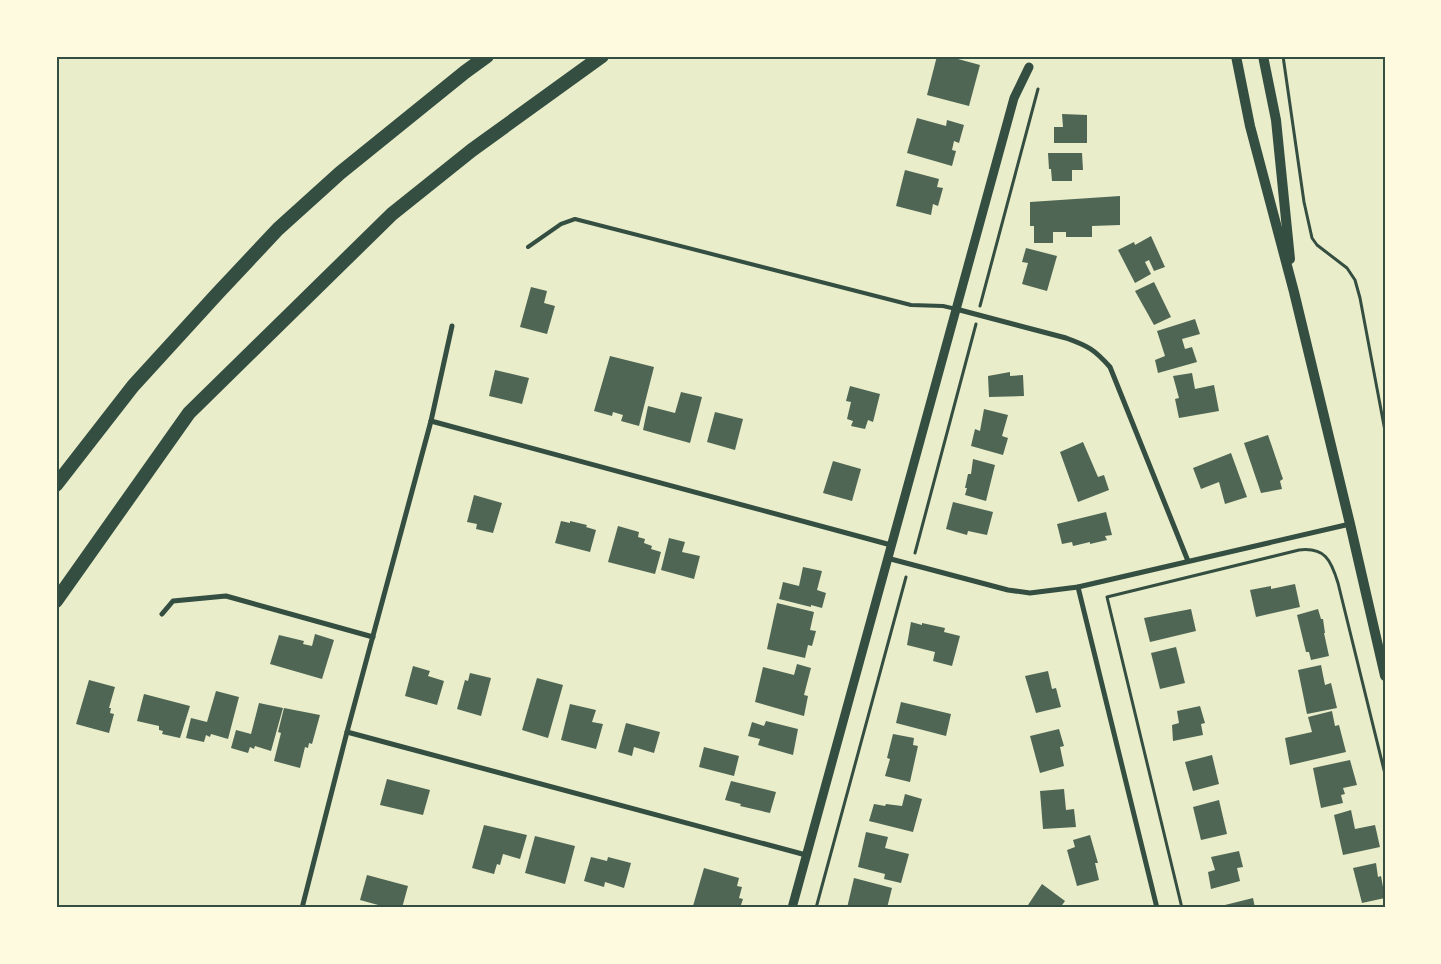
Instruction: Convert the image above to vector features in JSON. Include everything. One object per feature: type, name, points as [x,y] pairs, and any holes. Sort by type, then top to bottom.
[{"type":"highway","points":[[56,485],[133,386],[278,229],[340,173],[487,56]]},
{"type":"highway","points":[[56,601],[189,413],[392,214],[472,150],[602,56]]},
{"type":"main road","points":[[1236,56],[1250,126],[1294,292],[1385,676]]},
{"type":"main road","points":[[1263,56],[1276,120],[1294,292]]},
{"type":"street","points":[[792,908],[1014,98],[1029,67]]},
{"type":"street","points":[[956,309],[1066,338],[1083,344],[1098,353],[1110,367],[1188,562]]},
{"type":"street","points":[[302,908],[347,732],[431,421],[452,326]]},
{"type":"street","points":[[431,421],[891,546]]},
{"type":"street","points":[[887,558],[1008,590],[1030,593],[1078,587],[1350,524]]},
{"type":"street","points":[[1078,587],[1157,908]]},
{"type":"street","points":[[162,614],[173,601],[226,596],[373,637]]},
{"type":"street","points":[[347,732],[806,856]]},
{"type":"lane","points":[[528,247],[561,224],[575,220],[911,305],[943,306],[956,309]]},
{"type":"path","points":[[1283,56],[1304,202],[1312,238],[1317,245],[1347,268],[1355,280],[1385,430]]},
{"type":"path","points":[[915,552],[1038,89]]},
{"type":"path","points":[[1182,908],[1107,597],[1299,550],[1310,549],[1325,555],[1331,562],[1338,583],[1385,774]]},
{"type":"path","points":[[816,908],[906,577]]},
{"type":"building","points":[[937,56],[947,56],[980,65],[969,106],[927,95]]},
{"type":"building","points":[[1062,114],[1087,115],[1087,143],[1054,143],[1054,127],[1063,127]]},
{"type":"building","points":[[917,118],[946,126],[947,120],[964,125],[959,143],[954,141],[952,150],[956,151],[952,166],[907,153]]},
{"type":"building","points":[[1048,153],[1082,153],[1083,170],[1072,170],[1072,181],[1052,181]]},
{"type":"building","points":[[905,170],[939,179],[937,187],[943,188],[938,206],[933,204],[931,215],[896,206]]},
{"type":"building","points":[[1120,196],[1120,225],[1092,226],[1092,237],[1066,237],[1066,232],[1053,232],[1053,243],[1034,243],[1034,226],[1030,226],[1030,202]]},
{"type":"building","points":[[1151,236],[1165,267],[1154,271],[1149,260],[1145,262],[1151,274],[1135,283],[1118,250],[1134,242],[1135,245]]},
{"type":"building","points":[[1026,248],[1057,256],[1047,291],[1022,284],[1028,263],[1022,262]]},
{"type":"building","points":[[1154,282],[1171,317],[1154,325],[1135,291]]},
{"type":"building","points":[[531,287],[547,291],[544,303],[555,306],[547,334],[520,327]]},
{"type":"building","points":[[1195,319],[1200,334],[1182,339],[1185,349],[1192,347],[1197,362],[1158,373],[1155,360],[1165,356],[1157,331]]},
{"type":"building","points":[[610,356],[654,367],[639,426],[621,421],[623,415],[613,412],[612,416],[594,411]]},
{"type":"building","points":[[495,370],[529,378],[522,404],[489,396]]},
{"type":"building","points":[[1010,372],[1010,376],[1023,375],[1024,396],[989,397],[988,376]]},
{"type":"building","points":[[1192,373],[1195,389],[1214,385],[1219,411],[1179,418],[1175,399],[1179,398],[1173,376]]},
{"type":"building","points":[[850,386],[880,394],[873,422],[868,420],[865,429],[851,426],[853,421],[847,419],[851,402],[846,401]]},
{"type":"building","points":[[681,392],[702,397],[690,443],[643,430],[648,406],[675,413]]},
{"type":"building","points":[[984,409],[1008,415],[1002,436],[1008,438],[1003,455],[971,446],[975,429],[980,431]]},
{"type":"building","points":[[715,412],[743,419],[735,450],[707,442]]},
{"type":"building","points":[[1268,435],[1283,479],[1280,481],[1282,489],[1261,493],[1244,443]]},
{"type":"building","points":[[1083,442],[1098,477],[1104,475],[1109,490],[1078,502],[1060,452]]},
{"type":"building","points":[[1231,453],[1247,497],[1225,504],[1219,482],[1201,489],[1193,468]]},
{"type":"building","points":[[973,459],[995,465],[986,501],[965,495],[968,474],[971,474]]},
{"type":"building","points":[[833,461],[861,469],[852,501],[823,493]]},
{"type":"building","points":[[474,495],[502,503],[493,533],[476,529],[477,524],[467,522]]},
{"type":"building","points":[[953,502],[993,512],[987,535],[968,531],[967,535],[946,529]]},
{"type":"building","points":[[1106,512],[1112,535],[1105,536],[1107,540],[1073,546],[1072,542],[1062,544],[1057,524]]},
{"type":"building","points":[[561,521],[587,525],[586,527],[596,530],[590,552],[555,543]]},
{"type":"building","points":[[618,526],[639,532],[638,537],[645,539],[644,543],[652,546],[651,549],[661,552],[655,574],[608,562]]},
{"type":"building","points":[[669,538],[685,542],[682,552],[700,556],[694,579],[661,570]]},
{"type":"building","points":[[803,567],[822,571],[817,590],[826,593],[822,608],[779,599],[783,582],[799,586]]},
{"type":"building","points":[[1295,584],[1300,607],[1256,617],[1250,590],[1271,586],[1271,589]]},
{"type":"building","points":[[777,603],[814,612],[810,630],[816,631],[812,646],[808,645],[805,658],[767,649]]},
{"type":"building","points":[[1191,609],[1196,631],[1150,642],[1144,618]]},
{"type":"building","points":[[1318,609],[1321,619],[1323,619],[1329,656],[1311,660],[1309,652],[1306,652],[1297,615]]},
{"type":"building","points":[[911,622],[945,628],[944,632],[960,636],[952,666],[933,661],[935,652],[907,645]]},
{"type":"building","points":[[315,634],[334,640],[322,679],[270,664],[279,635],[304,641],[303,644],[312,646]]},
{"type":"building","points":[[1176,647],[1185,683],[1160,689],[1151,653]]},
{"type":"building","points":[[797,664],[811,668],[804,695],[808,696],[804,716],[755,702],[763,667],[794,675]]},
{"type":"building","points":[[1321,665],[1325,685],[1331,683],[1337,708],[1307,714],[1298,670]]},
{"type":"building","points":[[413,666],[430,671],[428,676],[444,681],[437,705],[405,696]]},
{"type":"building","points":[[1048,671],[1052,689],[1056,688],[1061,707],[1036,713],[1025,676]]},
{"type":"building","points":[[470,673],[491,678],[481,716],[457,709],[465,680],[468,681]]},
{"type":"building","points":[[537,678],[563,685],[548,738],[522,730]]},
{"type":"building","points":[[89,680],[115,687],[109,708],[111,708],[110,713],[114,714],[109,733],[76,724]]},
{"type":"building","points":[[216,691],[239,697],[228,739],[211,734],[210,737],[206,735],[204,742],[186,738],[191,718],[207,722]]},
{"type":"building","points":[[144,694],[190,706],[180,738],[162,734],[163,731],[159,730],[159,726],[137,721]]},
{"type":"building","points":[[901,702],[951,714],[946,736],[896,723]]},
{"type":"building","points":[[259,703],[283,708],[271,751],[255,746],[254,749],[250,747],[248,753],[231,748],[236,730],[251,734]]},
{"type":"building","points":[[570,704],[596,710],[592,722],[603,724],[596,749],[561,740]]},
{"type":"building","points":[[1200,706],[1205,723],[1201,724],[1203,735],[1173,741],[1172,725],[1179,723],[1177,711]]},
{"type":"building","points":[[284,708],[320,715],[312,744],[309,743],[308,748],[305,747],[300,768],[274,761],[281,733],[278,732]]},
{"type":"building","points":[[1332,711],[1335,726],[1339,725],[1346,752],[1290,765],[1285,738],[1312,732],[1308,717]]},
{"type":"building","points":[[766,721],[798,729],[793,755],[758,745],[760,739],[748,736],[752,722],[764,726]]},
{"type":"building","points":[[626,723],[660,732],[654,753],[634,747],[632,756],[618,752]]},
{"type":"building","points":[[1059,729],[1064,746],[1060,747],[1064,766],[1040,773],[1030,736]]},
{"type":"building","points":[[893,734],[914,738],[913,745],[918,746],[910,782],[885,776],[890,759],[887,758]]},
{"type":"building","points":[[704,747],[739,756],[734,776],[699,767]]},
{"type":"building","points":[[1212,755],[1219,784],[1193,791],[1185,762]]},
{"type":"building","points":[[1350,760],[1357,785],[1343,788],[1345,794],[1341,795],[1343,803],[1321,808],[1313,768]]},
{"type":"building","points":[[387,779],[430,790],[423,815],[380,805]]},
{"type":"building","points":[[731,781],[776,792],[770,813],[740,806],[741,804],[725,800]]},
{"type":"building","points":[[1064,789],[1066,810],[1074,809],[1076,827],[1043,829],[1040,791]]},
{"type":"building","points":[[905,794],[922,799],[913,832],[869,821],[874,804],[902,806]]},
{"type":"building","points":[[1219,800],[1227,834],[1201,840],[1193,807]]},
{"type":"building","points":[[1351,810],[1355,829],[1375,825],[1380,847],[1343,855],[1334,815]]},
{"type":"building","points":[[484,825],[527,835],[520,859],[503,854],[500,865],[497,864],[494,874],[472,868]]},
{"type":"building","points":[[866,832],[888,837],[885,848],[909,854],[901,883],[884,879],[885,874],[858,867]]},
{"type":"building","points":[[1090,835],[1098,863],[1095,863],[1099,880],[1077,886],[1067,850],[1075,847],[1073,840]]},
{"type":"building","points":[[535,836],[575,846],[565,884],[525,873]]},
{"type":"building","points":[[1239,851],[1243,867],[1237,868],[1240,881],[1211,889],[1208,872],[1215,870],[1211,857]]},
{"type":"building","points":[[591,857],[607,861],[608,857],[631,863],[624,888],[605,882],[604,887],[584,881]]},
{"type":"building","points":[[1376,863],[1378,877],[1381,876],[1385,898],[1362,903],[1353,868]]},
{"type":"building","points":[[704,868],[739,878],[737,886],[742,887],[739,898],[743,899],[740,908],[699,908],[693,906]]},
{"type":"building","points":[[367,875],[408,886],[402,908],[389,908],[360,900]]},
{"type":"building","points":[[854,878],[892,888],[887,908],[847,908]]},
{"type":"building","points":[[1042,884],[1065,901],[1060,908],[1026,908]]},
{"type":"building","points":[[1253,898],[1255,908],[1217,908],[1217,907]]}]
